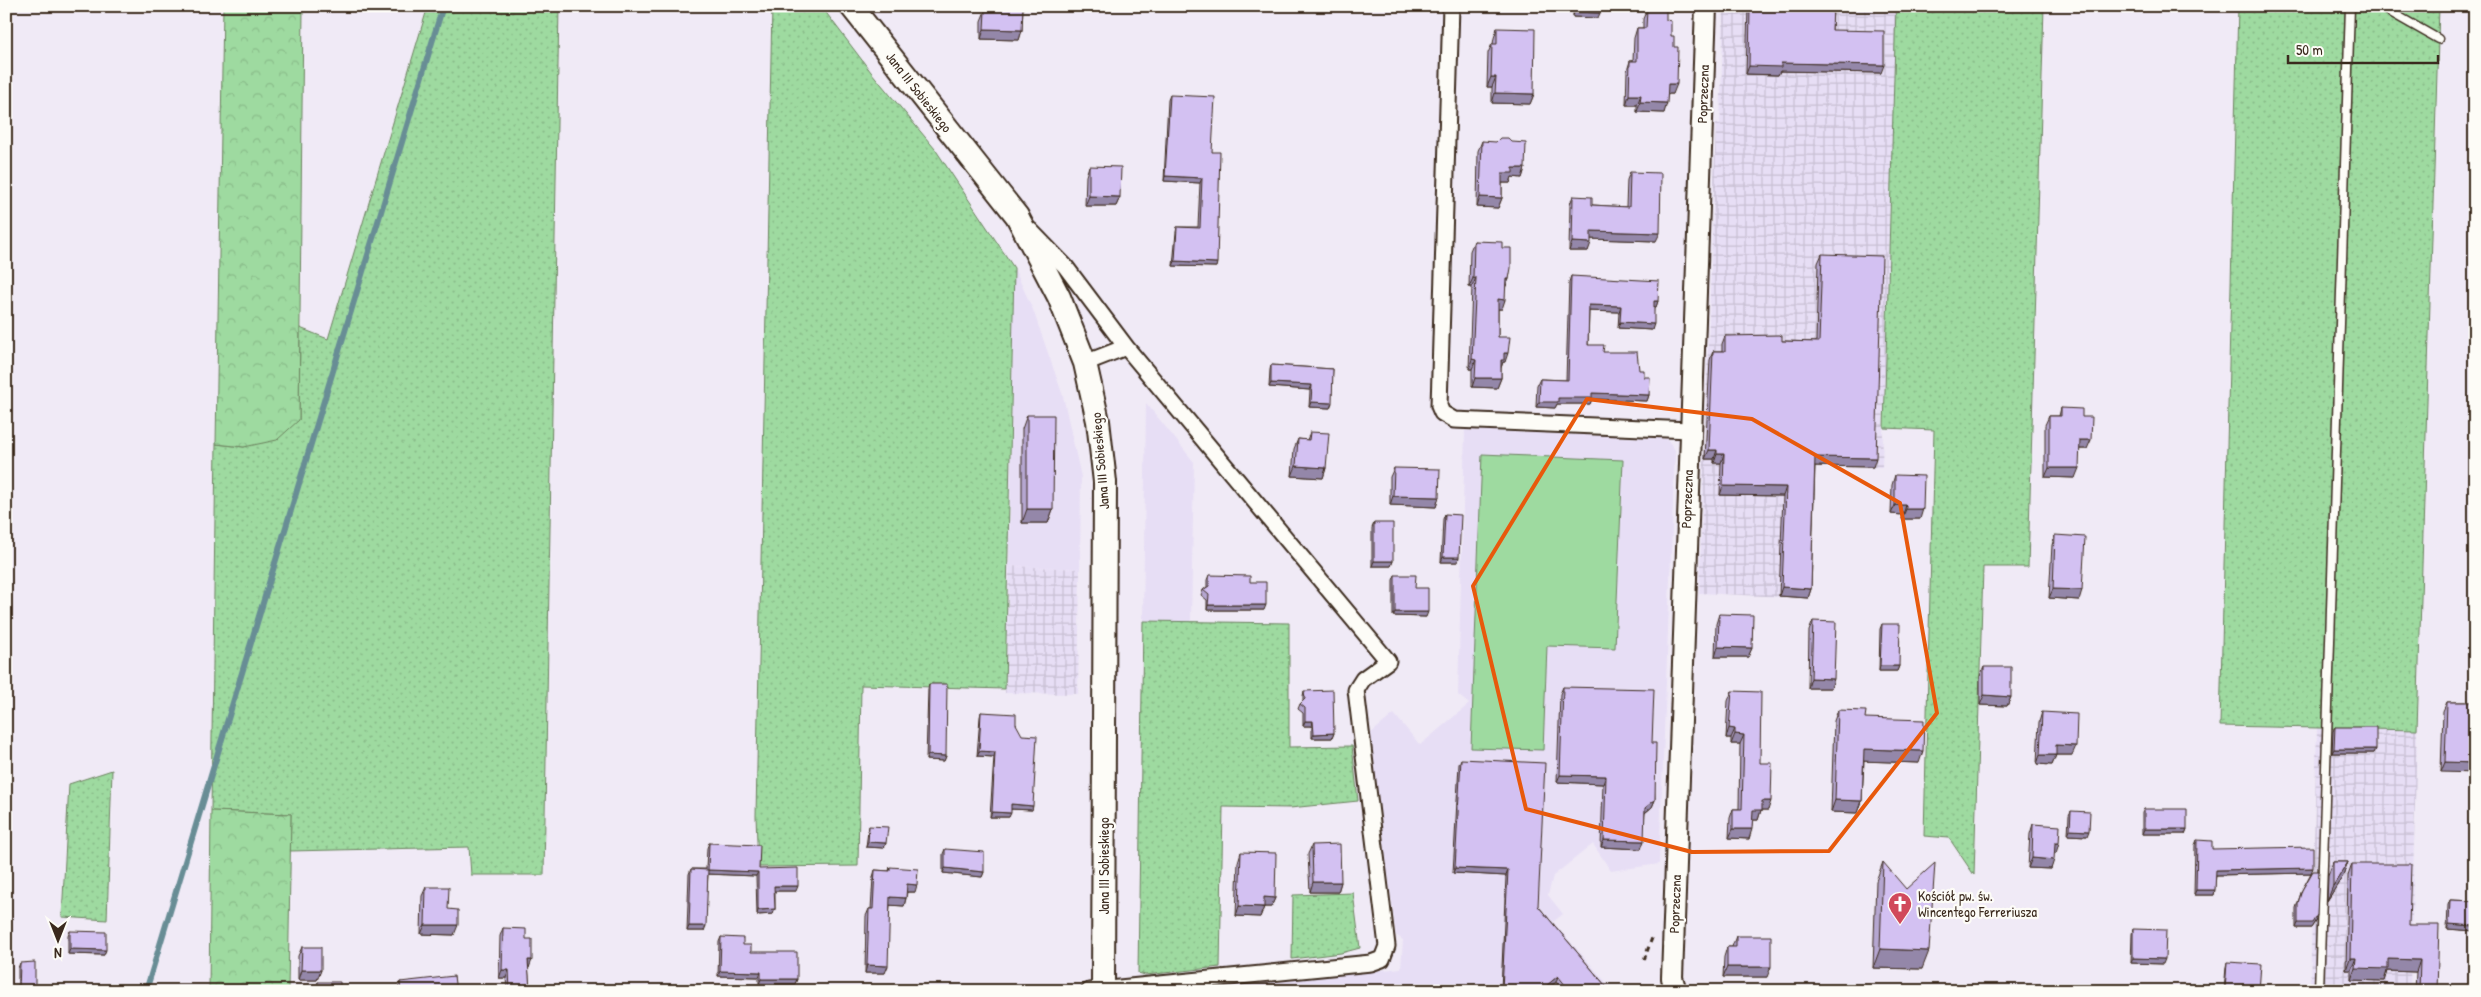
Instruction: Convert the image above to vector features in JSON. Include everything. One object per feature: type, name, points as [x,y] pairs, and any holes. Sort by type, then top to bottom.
[{"type":"main road","name":"Jana III Sobieskiego","points":[[851,6],[1017,216],[1059,297],[1085,363],[1098,420],[1104,482],[1099,990]]},
{"type":"street","points":[[1451,6],[1439,406],[1442,412],[1454,420],[1690,430]]},
{"type":"street","name":"Poprzeczna","points":[[1676,991],[1672,978],[1706,6]]},
{"type":"street","points":[[1017,216],[1065,266],[1126,347],[1388,661],[1363,679],[1356,690],[1387,946],[1382,959],[1371,963],[1099,990]]},
{"type":"street","points":[[1085,363],[1126,347]]},
{"type":"lane","points":[[2319,991],[2350,6]]},
{"type":"lane","points":[[2380,6],[2438,39]]},
{"type":"path","points":[[1644,960],[1652,938],[1658,933]]},
{"type":"highlighted area","points":[[1587,399],[1752,419],[1900,503],[1937,713],[1829,851],[1692,852],[1526,809],[1473,586]]},
{"type":"shaded area","points":[[1724,6],[1896,6],[1882,467],[1812,466],[1808,598],[1699,593],[1716,124],[1720,123]]},
{"type":"shaded area","points":[[1014,268],[1033,310],[1063,396],[1081,477],[1080,569],[1009,566]]},
{"type":"shaded area","points":[[1146,403],[1194,462],[1191,622],[1143,621]]},
{"type":"shaded area","points":[[1465,430],[1667,439],[1675,450],[1659,864],[1611,871],[1593,844],[1553,876],[1548,895],[1563,914],[1553,922],[1614,991],[1196,991],[1401,968],[1403,940],[1396,935],[1370,734],[1394,714],[1420,745],[1469,704],[1458,695]]},
{"type":"shaded area","points":[[1009,566],[1080,569],[1078,694],[1005,693]]},
{"type":"shaded area","points":[[2317,728],[2417,730],[2410,991],[2310,991]]},
{"type":"green space","points":[[223,6],[303,6],[299,420],[277,440],[244,447],[216,444]]},
{"type":"green space","points":[[428,6],[559,6],[544,875],[471,875],[469,847],[290,851],[291,814],[211,811],[216,444],[244,447],[299,420],[300,328],[328,339]]},
{"type":"green space","points":[[772,6],[821,6],[871,72],[935,149],[1014,268],[1005,689],[861,685],[858,866],[758,867],[756,816]]},
{"type":"green space","points":[[1896,6],[2044,6],[2028,567],[1983,567],[1974,875],[1949,838],[1924,836],[1934,430],[1884,428]]},
{"type":"green space","points":[[2238,6],[2439,6],[2417,730],[2220,726]]},
{"type":"green space","points":[[1482,454],[1623,460],[1615,648],[1547,646],[1543,750],[1471,748]]},
{"type":"green space","points":[[1143,621],[1289,623],[1289,747],[1352,746],[1358,801],[1290,808],[1223,807],[1220,967],[1145,975],[1138,973]]},
{"type":"green space","points":[[112,770],[107,920],[62,917],[69,784]]},
{"type":"green space","points":[[211,811],[291,814],[288,991],[209,991]]},
{"type":"green space","points":[[1353,893],[1360,948],[1341,953],[1292,959],[1293,895]]},
{"type":"building","points":[[991,6],[1023,6],[1022,30],[984,29],[985,11],[990,11]]},
{"type":"building","points":[[1575,6],[1600,6],[1600,13],[1574,12]]},
{"type":"building","points":[[1750,6],[1833,6],[1832,30],[1884,31],[1884,65],[1781,63],[1781,67],[1749,66]]},
{"type":"building","points":[[1647,9],[1666,10],[1666,20],[1671,21],[1671,36],[1674,36],[1674,47],[1678,47],[1677,84],[1668,84],[1667,103],[1640,102],[1641,95],[1629,95],[1630,61],[1637,61],[1637,28],[1646,28]]},
{"type":"building","points":[[1497,28],[1535,29],[1534,94],[1495,93],[1496,77],[1491,77],[1492,44],[1497,44]]},
{"type":"building","points":[[1170,95],[1215,97],[1212,152],[1220,152],[1217,263],[1175,261],[1177,227],[1200,228],[1202,178],[1165,176]]},
{"type":"building","points":[[1500,138],[1508,138],[1512,142],[1526,143],[1525,168],[1513,168],[1513,173],[1502,173],[1502,198],[1480,197],[1482,141],[1496,142]]},
{"type":"building","points":[[1089,166],[1121,167],[1120,197],[1089,196]]},
{"type":"building","points":[[1630,172],[1661,173],[1660,233],[1591,231],[1591,243],[1572,242],[1573,196],[1592,197],[1592,205],[1629,207]]},
{"type":"building","points":[[1474,241],[1502,242],[1502,248],[1511,248],[1511,268],[1509,279],[1506,279],[1505,300],[1498,299],[1498,337],[1510,337],[1508,353],[1504,353],[1504,360],[1501,360],[1501,378],[1475,378],[1476,360],[1472,359],[1476,278],[1473,278]]},
{"type":"building","points":[[1822,254],[1882,256],[1876,458],[1815,457],[1811,589],[1782,587],[1786,487],[1723,486],[1724,454],[1717,454],[1717,450],[1709,450],[1713,351],[1725,351],[1725,336],[1779,335],[1782,336],[1782,341],[1819,342]]},
{"type":"building","points":[[1571,276],[1659,281],[1658,301],[1654,301],[1654,324],[1620,322],[1621,306],[1589,305],[1588,345],[1604,345],[1603,352],[1637,352],[1639,370],[1644,370],[1644,377],[1650,377],[1649,395],[1592,393],[1592,398],[1558,398],[1558,402],[1539,402],[1540,379],[1568,380]]},
{"type":"building","points":[[1271,365],[1333,369],[1332,403],[1311,402],[1312,385],[1271,383]]},
{"type":"building","points":[[2061,408],[2082,409],[2082,417],[2092,417],[2091,440],[2080,440],[2079,468],[2049,468],[2049,416],[2061,416]]},
{"type":"building","points":[[1027,415],[1054,415],[1053,509],[1027,509]]},
{"type":"building","points":[[1310,432],[1329,433],[1326,468],[1296,466],[1298,439],[1309,440]]},
{"type":"building","points":[[1394,468],[1440,469],[1439,497],[1393,496]]},
{"type":"building","points":[[1895,475],[1924,476],[1923,509],[1906,509],[1906,505],[1895,505]]},
{"type":"building","points":[[1445,514],[1461,515],[1459,557],[1443,557]]},
{"type":"building","points":[[1374,523],[1393,523],[1393,561],[1374,561]]},
{"type":"building","points":[[2055,535],[2085,537],[2082,590],[2053,589]]},
{"type":"building","points":[[1209,575],[1250,576],[1250,582],[1266,582],[1266,605],[1208,605],[1209,595],[1203,590],[1209,586]]},
{"type":"building","points":[[1395,575],[1416,575],[1415,588],[1428,588],[1428,612],[1395,612]]},
{"type":"building","points":[[1719,614],[1753,615],[1752,648],[1718,647]]},
{"type":"building","points":[[1813,621],[1836,622],[1834,679],[1811,678]]},
{"type":"building","points":[[1882,624],[1900,624],[1899,666],[1880,666]]},
{"type":"building","points":[[1984,667],[2011,667],[2011,697],[1984,695]]},
{"type":"building","points":[[929,684],[947,684],[946,756],[928,755]]},
{"type":"building","points":[[1563,687],[1654,689],[1652,743],[1656,743],[1655,800],[1645,808],[1644,841],[1604,840],[1606,776],[1560,775]]},
{"type":"building","points":[[1333,690],[1334,733],[1314,734],[1313,721],[1305,721],[1305,708],[1300,704],[1305,699],[1304,691]]},
{"type":"building","points":[[1732,691],[1761,692],[1760,763],[1772,763],[1771,801],[1762,801],[1762,810],[1753,810],[1752,829],[1733,829],[1733,809],[1742,809],[1744,735],[1735,734],[1735,729],[1729,728]]},
{"type":"building","points":[[2447,702],[2475,702],[2475,763],[2445,762]]},
{"type":"building","points":[[1838,710],[1866,711],[1865,718],[1924,720],[1923,751],[1864,749],[1862,801],[1835,800]]},
{"type":"building","points":[[981,712],[1016,714],[1016,724],[1022,735],[1037,736],[1033,806],[1011,804],[1011,813],[992,812],[995,752],[979,751]]},
{"type":"building","points":[[2042,712],[2077,714],[2076,746],[2056,745],[2056,755],[2040,755]]},
{"type":"building","points":[[2335,727],[2376,727],[2376,749],[2334,749]]},
{"type":"building","points":[[1461,759],[1545,763],[1538,906],[1610,991],[1570,991],[1558,976],[1540,991],[1444,991],[1445,988],[1502,990],[1508,870],[1455,868]]},
{"type":"building","points":[[2144,809],[2187,809],[2187,829],[2144,829]]},
{"type":"building","points":[[2071,811],[2090,812],[2089,831],[2070,830]]},
{"type":"building","points":[[2033,824],[2060,826],[2059,843],[2055,843],[2054,860],[2032,858]]},
{"type":"building","points":[[869,826],[888,827],[886,843],[868,842]]},
{"type":"building","points":[[2197,840],[2212,841],[2212,849],[2313,847],[2313,868],[2216,870],[2215,890],[2196,890]]},
{"type":"building","points":[[709,843],[760,845],[759,869],[798,868],[798,886],[774,886],[775,909],[758,910],[758,872],[708,870]]},
{"type":"building","points":[[1340,844],[1341,882],[1313,882],[1312,845]]},
{"type":"building","points":[[945,849],[984,852],[984,872],[945,868]]},
{"type":"building","points":[[1241,852],[1276,853],[1275,898],[1264,897],[1264,907],[1239,906]]},
{"type":"building","name":"Kościół pw. św. Wincentego Ferreriusza","points":[[1883,862],[1906,889],[1935,863],[1929,951],[1880,949]]},
{"type":"building","points":[[2333,862],[2348,862],[2333,886]]},
{"type":"building","points":[[2352,864],[2411,864],[2409,925],[2439,925],[2437,991],[2419,991],[2420,960],[2388,959],[2388,969],[2355,968],[2356,958],[2350,958]]},
{"type":"building","points":[[890,867],[918,869],[917,885],[907,884],[906,898],[890,897],[888,966],[867,965],[869,909],[873,909],[875,870],[890,871]]},
{"type":"building","points":[[691,869],[708,870],[706,926],[689,926]]},
{"type":"building","points":[[2313,871],[2319,871],[2317,915],[2312,923],[2298,923],[2298,903],[2302,890]]},
{"type":"building","points":[[426,887],[449,887],[448,909],[458,910],[458,925],[425,925]]},
{"type":"building","points":[[2450,900],[2475,901],[2475,926],[2449,924]]},
{"type":"building","points":[[503,928],[526,929],[526,939],[532,939],[532,960],[528,960],[530,991],[510,991],[509,970],[502,970]]},
{"type":"building","points":[[2133,929],[2166,930],[2165,959],[2133,958]]},
{"type":"building","points":[[70,931],[106,932],[106,950],[70,949]]},
{"type":"building","points":[[1736,936],[1771,936],[1771,967],[1727,967],[1727,947],[1736,947]]},
{"type":"building","points":[[721,937],[743,938],[743,945],[751,945],[751,952],[797,952],[797,979],[761,979],[761,972],[720,971]]},
{"type":"building","points":[[302,947],[321,947],[321,970],[301,970]]},
{"type":"building","points":[[35,962],[35,991],[19,991],[20,963]]},
{"type":"building","points":[[2227,962],[2261,964],[2259,991],[2225,990]]},
{"type":"building","points":[[454,976],[456,991],[401,991],[400,982]]},
{"type":"building","points":[[318,982],[340,982],[340,991],[318,991]]},
{"type":"building","points":[[86,989],[110,991],[85,991]]},
{"type":"waterway","points":[[146,991],[443,6]]},
{"type":"place","name":"Kościół pw. św. Wincentego Ferreriusza","points":[[1900,925]]}]
